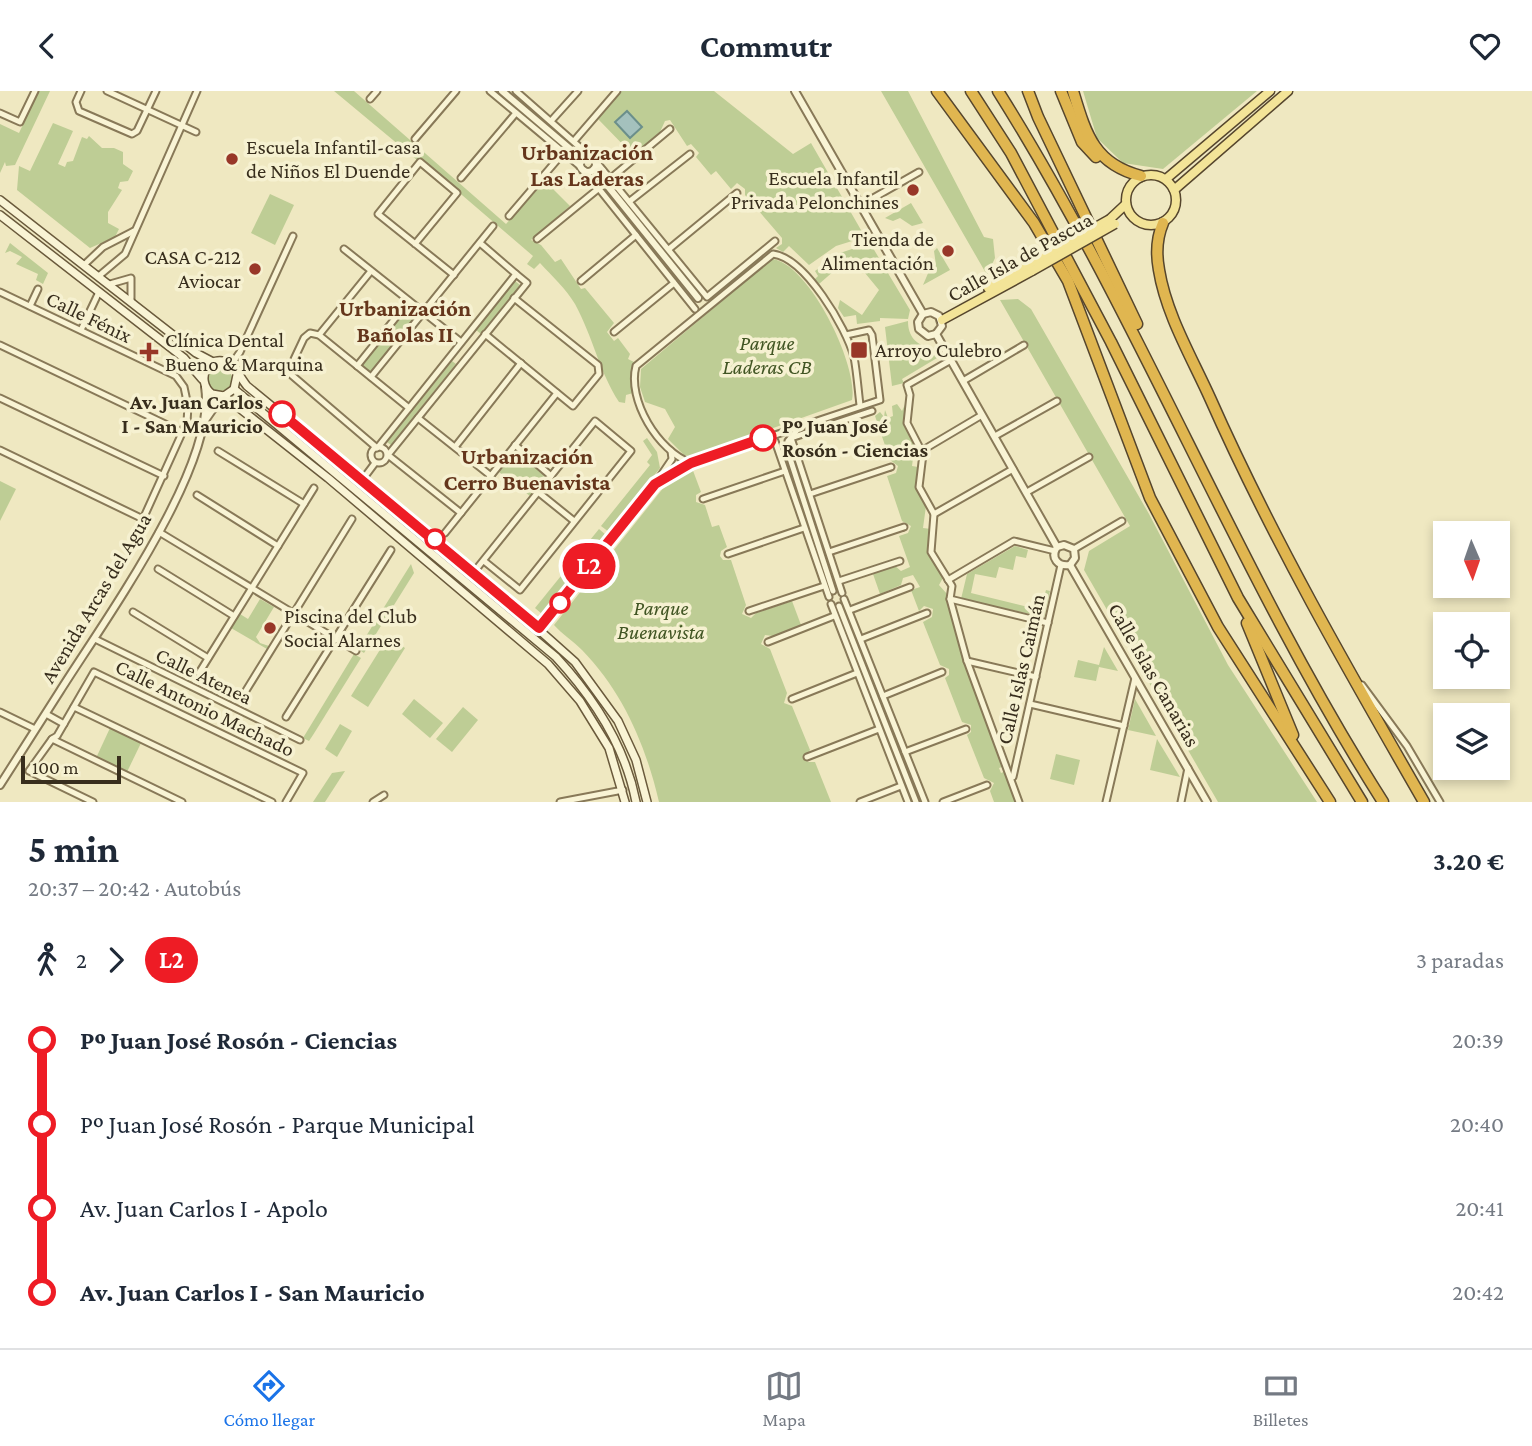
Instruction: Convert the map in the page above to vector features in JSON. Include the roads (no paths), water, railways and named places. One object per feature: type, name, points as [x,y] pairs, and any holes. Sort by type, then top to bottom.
[{"type":"highway","points":[[937,91],[1034,223],[1068,281],[1150,498],[1218,627],[1330,802]]},
{"type":"highway","points":[[971,91],[1011,153],[1111,342],[1238,598],[1362,802]]},
{"type":"highway","points":[[998,91],[1037,154],[1140,342],[1204,478],[1271,606],[1351,751],[1383,802]]},
{"type":"highway","points":[[1028,91],[1136,320],[1140,342]]},
{"type":"highway","points":[[1062,91],[1082,142],[1109,167],[1142,176]]},
{"type":"highway","points":[[1073,91],[1096,150],[1121,171]]},
{"type":"highway","points":[[1163,223],[1158,247],[1159,271],[1175,317],[1256,499],[1342,659],[1424,802]]},
{"type":"highway","points":[[1238,598],[1273,691],[1313,776]]},
{"type":"main road","points":[[1166,179],[1270,91]]},
{"type":"main road","points":[[1174,190],[1289,91]]},
{"type":"main road","points":[[1156,174],[1166,179],[1174,190],[1176,203],[1171,216],[1163,223],[1149,225],[1135,219],[1112,222],[1126,204],[1130,184],[1142,176],[1156,174]]},
{"type":"main road","points":[[0,200],[100,275],[196,353],[213,362],[223,361],[231,365],[237,375],[539,628],[575,662],[606,701],[636,760],[647,802]]},
{"type":"main road","points":[[1126,204],[1135,219]]},
{"type":"main road","points":[[0,215],[188,362],[213,395],[223,396],[328,478],[548,664],[580,701],[609,748],[625,802]]},
{"type":"main road","name":"Calle Isla de Pascua","points":[[940,318],[1112,222]]},
{"type":"main road","points":[[203,383],[206,368],[213,362]]},
{"type":"main road","points":[[223,396],[234,389],[237,375]]},
{"type":"main road","points":[[234,389],[556,657],[576,678],[608,725],[624,761],[636,802]]},
{"type":"street","points":[[0,113],[20,122],[35,91]]},
{"type":"street","points":[[81,91],[76,102],[79,111],[128,134],[137,131],[156,91]]},
{"type":"street","points":[[100,275],[125,254],[197,91]]},
{"type":"street","points":[[370,99],[377,91]]},
{"type":"street","points":[[415,139],[456,91]]},
{"type":"street","points":[[516,91],[593,158],[710,299]]},
{"type":"street","points":[[551,121],[578,91]]},
{"type":"street","points":[[574,141],[617,91]]},
{"type":"street","points":[[111,92],[196,132]]},
{"type":"street","points":[[491,92],[504,92],[582,159],[593,158]]},
{"type":"street","points":[[491,92],[582,169],[696,311]]},
{"type":"street","points":[[797,92],[923,314]]},
{"type":"street","points":[[524,99],[526,111]]},
{"type":"street","points":[[461,178],[516,113]]},
{"type":"street","points":[[541,124],[543,136]]},
{"type":"street","points":[[611,178],[670,129]]},
{"type":"street","points":[[509,216],[563,153]]},
{"type":"street","points":[[630,201],[690,154]]},
{"type":"street","points":[[593,158],[593,169],[698,299],[696,311]]},
{"type":"street","points":[[582,159],[582,169]]},
{"type":"street","points":[[415,244],[457,194],[420,162],[378,213],[415,244],[454,275]]},
{"type":"street","points":[[582,169],[593,169]]},
{"type":"street","points":[[861,205],[919,172]]},
{"type":"street","points":[[537,239],[597,189]]},
{"type":"street","points":[[669,249],[737,193]]},
{"type":"street","points":[[620,214],[621,204]]},
{"type":"street","points":[[646,234],[648,222]]},
{"type":"street","points":[[372,377],[493,226]]},
{"type":"street","points":[[85,264],[112,242],[134,231]]},
{"type":"street","points":[[581,281],[636,235]]},
{"type":"street","points":[[231,365],[240,352],[293,236]]},
{"type":"street","points":[[112,242],[122,242],[125,254]]},
{"type":"street","points":[[363,479],[375,463],[384,462],[527,283],[480,243]]},
{"type":"street","points":[[691,463],[671,451],[642,408],[635,387],[634,373],[641,359],[772,243],[773,254]]},
{"type":"street","points":[[344,250],[461,342]]},
{"type":"street","points":[[698,299],[710,299],[773,254],[782,256],[804,275],[823,297],[846,335],[854,357],[860,414]]},
{"type":"street","points":[[655,259],[665,258]]},
{"type":"street","points":[[319,335],[371,271]]},
{"type":"street","points":[[375,463],[371,454],[516,274]]},
{"type":"street","points":[[110,284],[131,278],[131,300]]},
{"type":"street","points":[[614,332],[674,283]]},
{"type":"street","points":[[30,306],[38,289]]},
{"type":"street","name":"Calle Fénix","points":[[0,292],[176,376],[184,387],[188,406],[182,432],[144,519],[0,450]]},
{"type":"street","points":[[81,330],[99,292]]},
{"type":"street","points":[[485,334],[573,406],[598,374],[598,365],[514,298]]},
{"type":"street","points":[[357,366],[409,301]]},
{"type":"street","points":[[931,312],[940,318],[942,328],[936,334],[928,336],[919,329],[918,322],[923,314],[931,312]]},
{"type":"street","points":[[655,484],[691,463],[880,400],[873,335],[869,330],[846,335]]},
{"type":"street","points":[[409,408],[319,335],[310,333],[304,338],[288,372],[377,448],[385,449],[388,455],[461,513]]},
{"type":"street","points":[[936,334],[1027,492],[1056,549],[1055,559],[1061,565],[1070,565],[1075,558],[1074,549]]},
{"type":"street","points":[[0,345],[182,432]]},
{"type":"street","points":[[963,381],[1024,345]]},
{"type":"street","points":[[951,360],[907,385],[911,395],[907,423],[923,450],[919,487],[934,514],[931,552],[952,586],[950,599],[967,661],[1019,802]]},
{"type":"street","points":[[455,447],[521,363]]},
{"type":"street","name":"Avenida Arcas del Agua","points":[[203,383],[205,420]]},
{"type":"street","points":[[444,533],[557,393]]},
{"type":"street","name":"Avenida Arcas del Agua","points":[[0,785],[95,639],[159,532],[205,420],[223,396]]},
{"type":"street","points":[[0,398],[164,476]]},
{"type":"street","points":[[995,436],[1057,401]]},
{"type":"street","points":[[776,442],[872,411]]},
{"type":"street","points":[[923,450],[982,415]]},
{"type":"street","points":[[418,418],[491,476]]},
{"type":"street","points":[[474,572],[595,421],[631,451],[520,590],[484,561]]},
{"type":"street","points":[[801,425],[790,439],[788,452],[821,553],[834,616],[908,802]]},
{"type":"street","points":[[764,438],[776,442],[788,452]]},
{"type":"street","points":[[790,439],[843,596],[925,802]]},
{"type":"street","points":[[776,442],[824,586],[831,594],[843,596]]},
{"type":"street","points":[[515,446],[551,476]]},
{"type":"street","points":[[218,451],[304,504]]},
{"type":"street","points":[[539,628],[655,484],[672,459],[671,451]]},
{"type":"street","points":[[1027,492],[1089,457]]},
{"type":"street","points":[[810,494],[891,467]]},
{"type":"street","points":[[934,514],[1013,468]]},
{"type":"street","points":[[703,499],[785,471]]},
{"type":"street","name":"Calle Atenea","points":[[199,673],[314,488]]},
{"type":"street","points":[[538,492],[574,521]]},
{"type":"street","points":[[197,495],[278,546]]},
{"type":"street","points":[[794,499],[806,507]]},
{"type":"street","points":[[242,697],[352,519]]},
{"type":"street","points":[[1074,549],[1122,521]]},
{"type":"street","points":[[815,536],[820,523]]},
{"type":"street","points":[[829,552],[904,527]]},
{"type":"street","points":[[728,554],[804,528]]},
{"type":"street","points":[[159,532],[356,652]]},
{"type":"street","points":[[948,580],[1014,541],[1056,549],[1064,545],[1074,549]]},
{"type":"street","points":[[286,717],[391,550]]},
{"type":"street","points":[[816,563],[821,553]]},
{"type":"street","points":[[839,581],[900,561]]},
{"type":"street","name":"Calle Islas Caimán","points":[[1012,780],[1061,565]]},
{"type":"street","name":"Calle Islas Canarias","points":[[1070,565],[1208,802]]},
{"type":"street","points":[[158,569],[234,616]]},
{"type":"street","points":[[750,611],[824,586]]},
{"type":"street","points":[[850,610],[910,587]]},
{"type":"street","points":[[843,596],[839,606],[916,802]]},
{"type":"street","points":[[950,599],[1048,623]]},
{"type":"street","points":[[831,604],[839,606]]},
{"type":"street","points":[[133,612],[208,658]]},
{"type":"street","points":[[861,639],[926,613]]},
{"type":"street","points":[[768,642],[834,616]]},
{"type":"street","name":"Calle Atenea","points":[[95,639],[300,740]]},
{"type":"street","points":[[847,649],[852,639]]},
{"type":"street","points":[[1342,659],[1407,745],[1440,802]]},
{"type":"street","points":[[967,661],[1037,677]]},
{"type":"street","points":[[866,675],[871,665]]},
{"type":"street","name":"Calle Antonio Machado","points":[[74,706],[94,672],[303,773],[286,802]]},
{"type":"street","points":[[883,696],[943,672]]},
{"type":"street","points":[[792,699],[857,673]]},
{"type":"street","points":[[1106,802],[1135,678]]},
{"type":"street","points":[[869,703],[879,705]]},
{"type":"street","points":[[1030,704],[1124,726]]},
{"type":"street","points":[[93,802],[29,771],[57,736],[74,706],[272,802]]},
{"type":"street","points":[[0,712],[36,729]]},
{"type":"street","points":[[46,714],[64,725]]},
{"type":"street","points":[[885,721],[894,724]]},
{"type":"street","points":[[807,757],[879,729]]},
{"type":"street","points":[[905,752],[966,729]]},
{"type":"street","points":[[52,739],[182,802]]},
{"type":"street","points":[[891,760],[896,751]]},
{"type":"street","points":[[1181,802],[1188,768]]},
{"type":"street","points":[[910,788],[915,777]]},
{"type":"street","points":[[943,802],[987,785]]},
{"type":"street","points":[[860,802],[901,786]]},
{"type":"street","points":[[560,802],[622,790]]},
{"type":"street","points":[[373,802],[384,795]]},
{"type":"water","points":[[627,111],[642,127],[630,138],[615,122]]},
{"type":"place","name":"Escuela Infantil-casa de Niños El Duende","points":[[232,159]]},
{"type":"place","name":"Escuela Infantil Privada Pelonchines","points":[[913,190]]},
{"type":"place","name":"Tienda de Alimentación","points":[[948,251]]},
{"type":"place","name":"CASA C-212 Aviocar","points":[[255,269]]},
{"type":"place","name":"Arroyo Culebro","points":[[859,350]]},
{"type":"place","name":"Clínica Dental Bueno & Marquina","points":[[149,352]]},
{"type":"place","name":"Av. Juan Carlos I - San Mauricio","points":[[282,414]]},
{"type":"place","name":"Pº Juan José Rosón - Ciencias","points":[[763,438]]},
{"type":"place","name":"Piscina del Club Social Alarnes","points":[[270,628]]},
{"type":"district","name":"Urbanización Las Laderas","points":[[587,165]]},
{"type":"district","name":"Urbanización Bañolas II","points":[[405,321]]},
{"type":"district","name":"Urbanización Cerro Buenavista","points":[[527,469]]},
{"type":"park label","name":"Parque Laderas CB","points":[[767,355]]},
{"type":"park label","name":"Parque Buenavista","points":[[661,620]]}]
